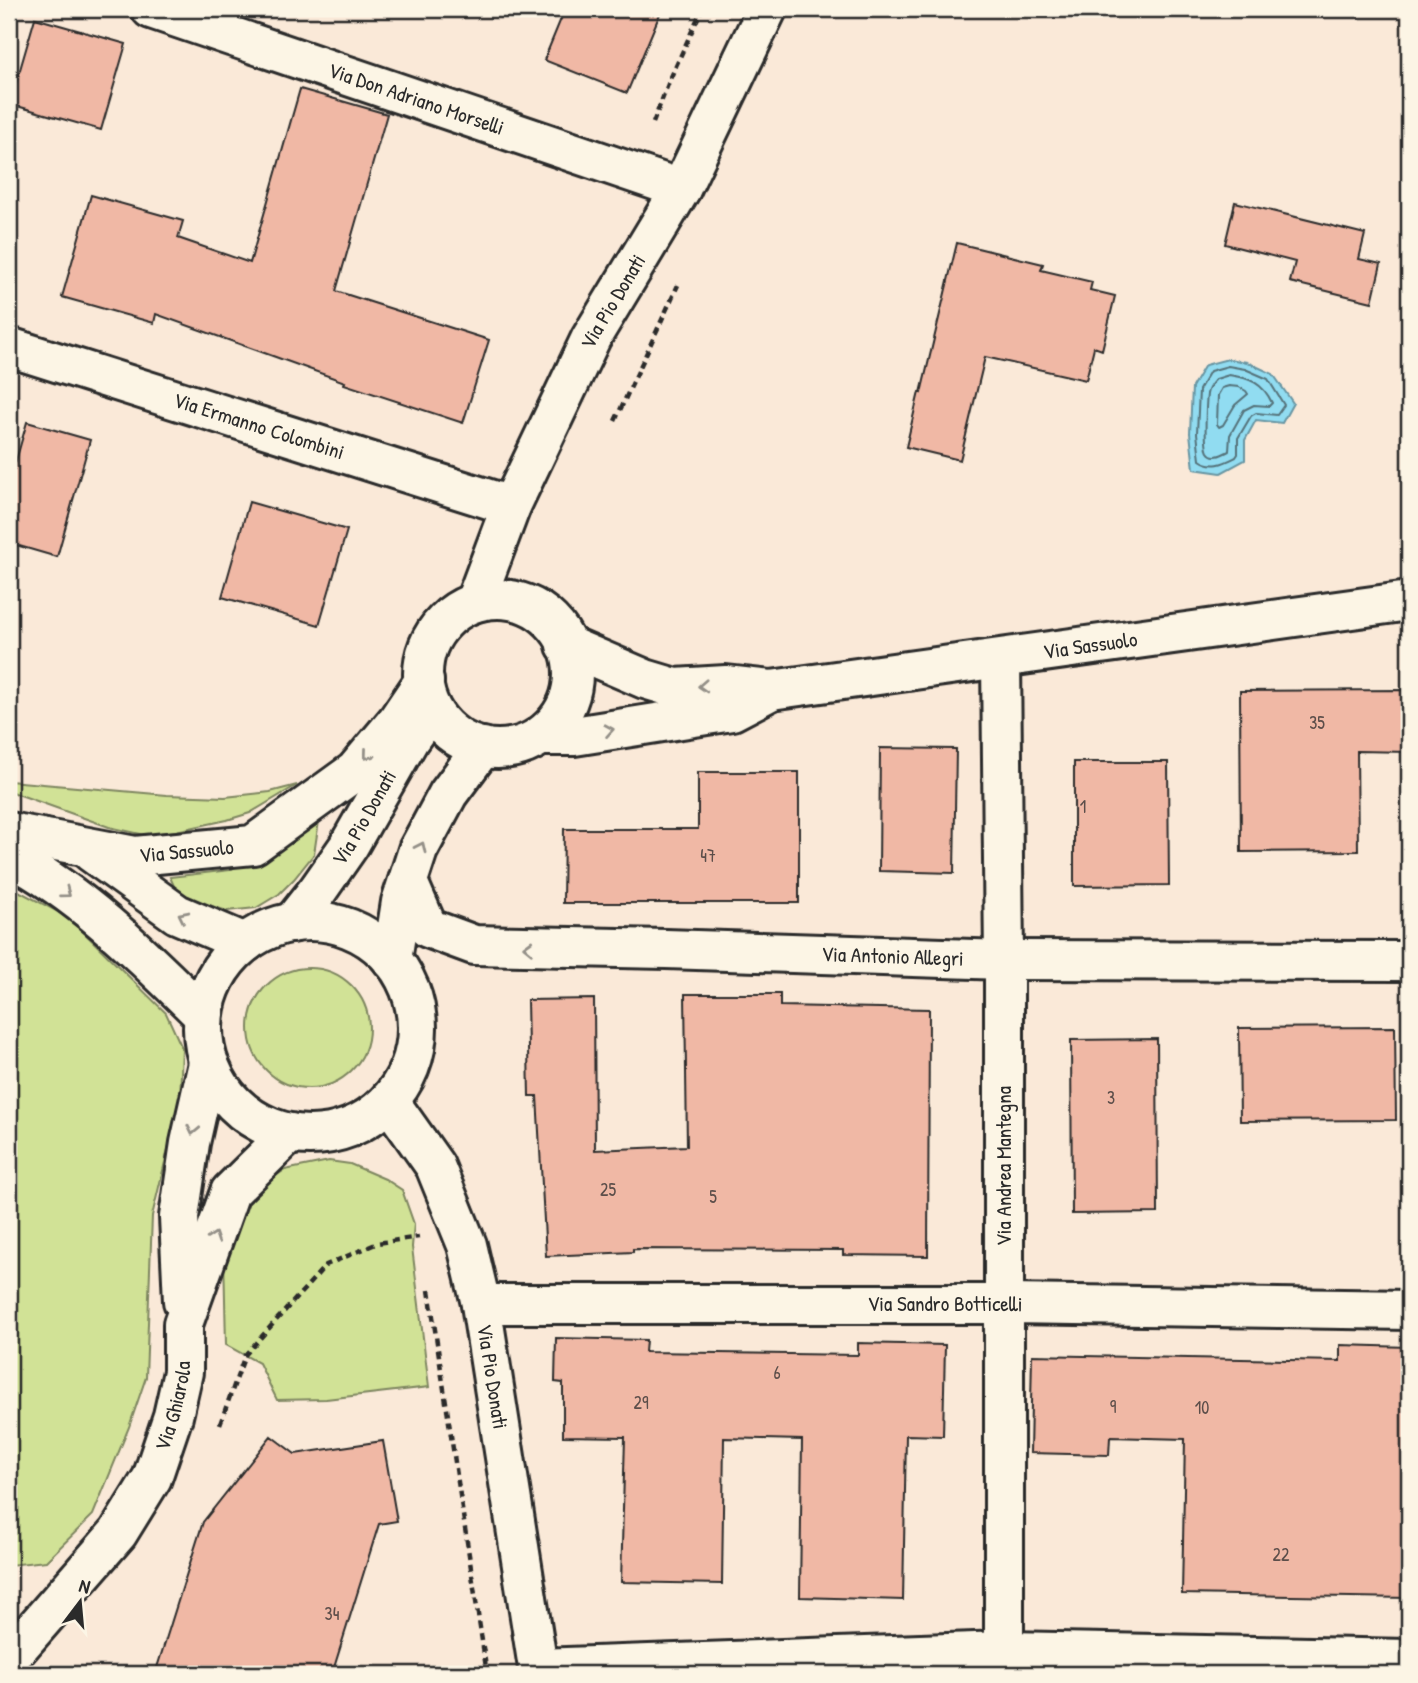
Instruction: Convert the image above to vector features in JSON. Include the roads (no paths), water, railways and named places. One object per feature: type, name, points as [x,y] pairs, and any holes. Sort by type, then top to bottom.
[{"type":"street","name":"Via Don Adriano Morselli","points":[[151,9],[681,189]]},
{"type":"street","name":"Via Pio Donati","points":[[292,923],[348,846],[408,740],[427,695],[424,663],[429,645],[443,624],[465,606],[475,602],[511,506],[591,338],[681,189],[767,9]]},
{"type":"street","name":"Via Ermanno Colombini","points":[[9,347],[511,506]]},
{"type":"street","points":[[427,695],[444,725],[460,738],[483,747],[500,749],[515,748],[541,736],[564,711],[571,692],[574,670],[571,655],[560,631],[539,611],[525,604],[492,599],[475,602]]},
{"type":"street","name":"Via Sassuolo","points":[[566,645],[645,679],[675,688],[726,685],[771,690],[1409,601]]},
{"type":"street","name":"Via Andrea Mantegna","points":[[1001,659],[1004,960],[1004,1663]]},
{"type":"street","name":"Via Sassuolo","points":[[541,736],[573,736],[732,711],[771,690]]},
{"type":"street","name":"Via Sassuolo","points":[[9,832],[135,856],[253,845],[355,771],[397,721],[427,695]]},
{"type":"street","points":[[392,960],[401,902],[418,850],[448,794],[483,747]]},
{"type":"street","points":[[84,846],[177,914],[245,943]]},
{"type":"street","points":[[9,856],[34,869],[86,908],[138,952],[203,1015]]},
{"type":"street","name":"Via Antonio Allegri","points":[[408,882],[428,928],[474,945],[1004,960],[1409,961]]},
{"type":"street","points":[[292,923],[336,925],[357,932],[376,944],[392,960],[404,978],[417,1020],[411,1063],[402,1083],[389,1101],[370,1117],[349,1128],[324,1135],[300,1135],[276,1130],[234,1105],[219,1085],[208,1063],[203,1039],[203,1015],[211,987],[225,962],[245,943],[268,930],[292,923]]},
{"type":"street","points":[[183,1324],[179,1217],[190,1143],[208,1063]]},
{"type":"street","name":"Via Pio Donati","points":[[389,1101],[435,1166],[467,1245],[481,1304],[539,1671]]},
{"type":"street","name":"Via Ghiarola","points":[[9,1658],[118,1533],[152,1478],[173,1416],[183,1372],[183,1324],[230,1192],[290,1133]]},
{"type":"street","name":"Via Sandro Botticelli","points":[[481,1304],[1004,1304],[1409,1310]]},
{"type":"street","points":[[539,1671],[1409,1659]]},
{"type":"water","points":[[1228,359],[1247,362],[1273,374],[1293,403],[1282,423],[1256,420],[1245,440],[1245,460],[1221,473],[1194,469],[1190,433],[1192,387],[1205,365]]}]
